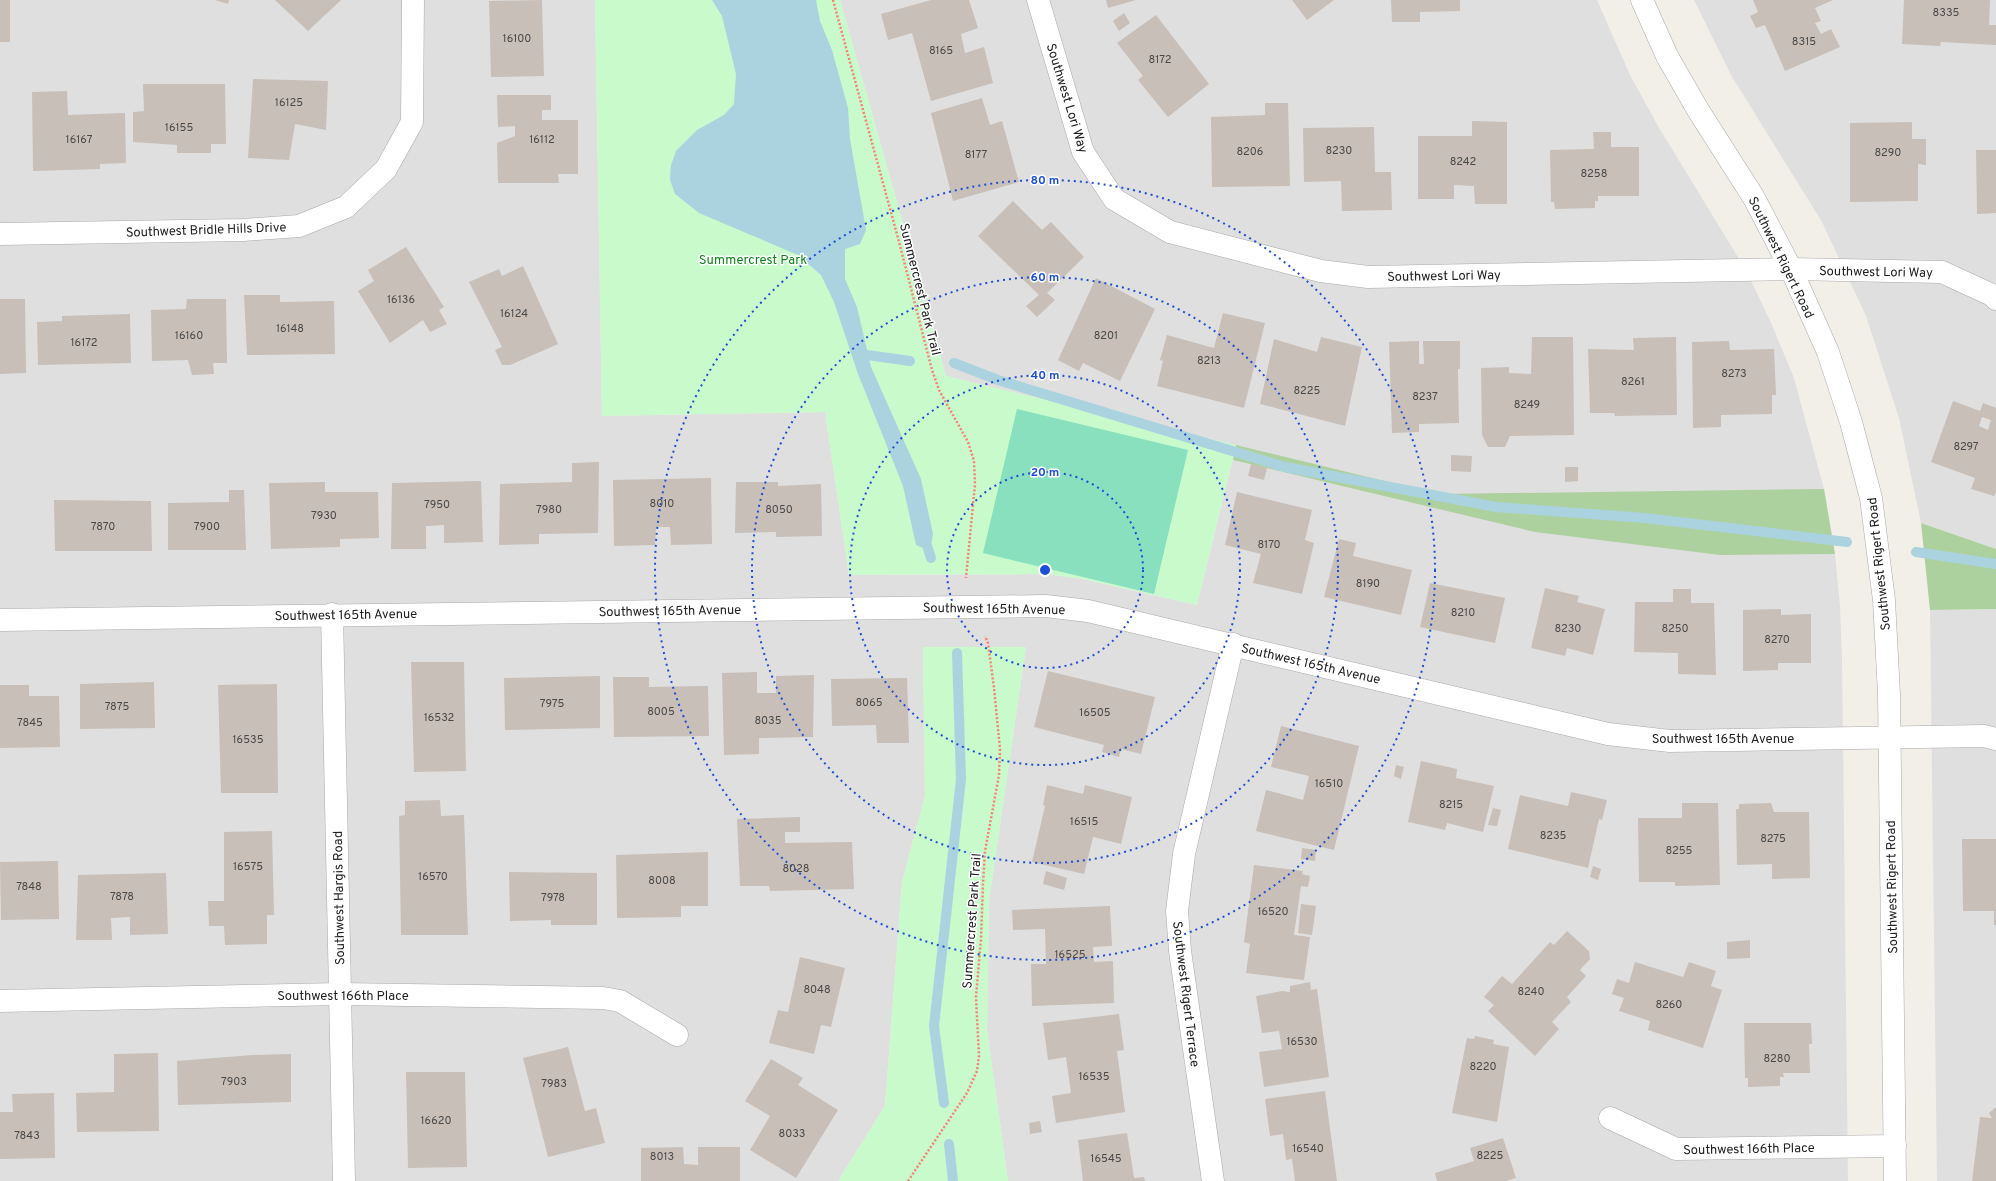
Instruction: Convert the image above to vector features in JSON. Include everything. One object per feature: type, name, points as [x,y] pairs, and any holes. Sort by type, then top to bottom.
[{"type":"street","name":"Southwest Bridle Hills Drive","points":[[0,234],[243,230],[300,226],[346,207],[386,169],[412,122],[413,0]]},
{"type":"street","name":"Southwest Lori Way","points":[[1038,0],[1083,152],[1114,199],[1170,232],[1321,271],[1368,277],[1791,269],[1942,272],[1992,295],[1996,299]]},
{"type":"street","name":"Southwest Rigert Road","points":[[1642,0],[1667,56],[1698,110],[1754,198],[1791,269],[1828,352],[1851,422],[1871,498],[1884,600],[1889,694],[1895,1181]]},
{"type":"street","name":"Southwest 165th Avenue","points":[[0,620],[332,614],[1046,606],[1088,611],[1233,644],[1608,734],[1670,741],[1984,736],[1996,739]]},
{"type":"street","name":"Southwest Hargis Road","points":[[332,614],[344,1181]]},
{"type":"street","name":"Southwest Rigert Terrace","points":[[1213,1181],[1180,951],[1177,911],[1184,854],[1233,644]]},
{"type":"street","name":"Southwest 166th Place","points":[[0,1001],[340,994],[603,998],[620,1001],[677,1035]]},
{"type":"street","name":"Southwest 166th Place","points":[[1610,1118],[1676,1149],[1895,1146]]},
{"type":"path","name":"Summercrest Park Trail","points":[[833,0],[898,238],[932,370],[939,390],[968,442],[974,462],[974,484],[965,581]]},
{"type":"path","name":"Summercrest Park Trail","points":[[908,1181],[967,1093],[977,1072],[979,1056],[976,998],[981,939],[983,884],[986,844],[999,775],[1000,749],[988,643]]},
{"type":"shaded area","points":[[0,0],[595,0],[602,416],[825,412],[849,575],[1046,574],[1083,579],[1197,605],[1236,446],[946,376],[840,0],[1597,0],[1630,75],[1658,126],[1747,272],[1772,325],[1794,378],[1824,489],[1835,554],[1840,606],[1842,659],[1848,1181],[1008,1181],[987,1030],[989,900],[1026,647],[923,647],[925,796],[902,882],[885,1106],[838,1181],[0,1181]]},
{"type":"shaded area","points":[[1694,0],[1996,0],[1996,549],[1921,523],[1899,418],[1866,316],[1822,222],[1731,75]]},
{"type":"shaded area","points":[[1996,609],[1996,1181],[1937,1181],[1930,610]]},
{"type":"green space","name":"Summercrest Park","points":[[595,0],[840,0],[946,376],[1236,445],[1197,605],[1083,579],[1046,574],[849,575],[825,412],[602,416]]},
{"type":"green space","points":[[1017,409],[1188,450],[1154,594],[983,553]]},
{"type":"green space","points":[[1236,445],[1438,494],[1824,489],[1835,554],[1720,555],[1535,532],[1233,460]]},
{"type":"green space","points":[[1921,523],[1996,549],[1996,609],[1930,610]]},
{"type":"green space","points":[[923,647],[1026,647],[989,900],[987,1030],[1008,1181],[838,1181],[885,1106],[902,882],[925,796]]},
{"type":"water","points":[[712,0],[816,0],[820,21],[832,50],[848,108],[850,139],[866,230],[860,244],[845,249],[845,279],[857,307],[871,367],[921,479],[933,534],[930,551],[916,545],[903,486],[858,374],[834,302],[821,275],[798,255],[699,213],[675,194],[670,180],[671,165],[676,151],[697,130],[724,115],[734,104],[736,74],[722,16]]},
{"type":"building","points":[[0,0],[10,0],[10,42],[0,42]]},
{"type":"building","points":[[215,0],[229,0],[228,4]]},
{"type":"building","points":[[275,0],[341,0],[308,31]]},
{"type":"building","points":[[542,0],[544,76],[491,77],[489,1]]},
{"type":"building","points":[[931,0],[969,0],[978,28],[961,34],[965,53],[984,47],[993,83],[931,101],[912,33],[888,40],[881,14]]},
{"type":"building","points":[[1106,0],[1136,0],[1108,8]]},
{"type":"building","points":[[1292,0],[1334,0],[1307,20]]},
{"type":"building","points":[[1391,0],[1460,0],[1460,11],[1420,12],[1420,22],[1392,22]]},
{"type":"building","points":[[1753,0],[1833,0],[1815,8],[1821,21],[1815,23],[1821,34],[1831,29],[1840,47],[1785,71],[1765,25],[1756,28],[1750,16],[1758,12]]},
{"type":"building","points":[[1904,0],[1990,0],[1989,25],[1996,25],[1996,45],[1941,42],[1940,46],[1902,44]]},
{"type":"building","points":[[1124,13],[1130,23],[1119,31],[1113,21]]},
{"type":"building","points":[[1156,15],[1209,84],[1168,117],[1138,80],[1143,76],[1117,43]]},
{"type":"building","points":[[253,79],[328,81],[326,130],[295,124],[289,160],[248,158]]},
{"type":"building","points":[[143,84],[225,84],[226,144],[211,144],[211,153],[177,153],[177,145],[133,142],[133,112],[144,111]]},
{"type":"building","points":[[67,91],[68,115],[125,113],[126,163],[100,164],[100,169],[33,171],[32,92]]},
{"type":"building","points":[[497,95],[551,95],[551,110],[542,110],[542,120],[578,120],[578,174],[558,174],[559,183],[498,183],[497,143],[515,136],[515,126],[498,127]]},
{"type":"building","points":[[982,98],[990,125],[1002,121],[1019,182],[953,201],[931,113]]},
{"type":"building","points":[[1265,103],[1288,103],[1290,186],[1212,187],[1211,117],[1265,115]]},
{"type":"building","points":[[1472,121],[1507,122],[1507,204],[1475,204],[1474,186],[1454,185],[1454,199],[1418,199],[1418,136],[1472,136]]},
{"type":"building","points":[[1912,122],[1912,139],[1926,139],[1926,165],[1918,164],[1918,201],[1850,202],[1850,123]]},
{"type":"building","points":[[1374,127],[1375,172],[1391,172],[1392,210],[1342,211],[1341,181],[1304,182],[1303,128]]},
{"type":"building","points":[[1593,132],[1611,132],[1611,147],[1639,147],[1639,196],[1598,196],[1598,201],[1595,201],[1595,208],[1555,209],[1554,202],[1551,202],[1550,150],[1594,149]]},
{"type":"building","points":[[1976,150],[1996,150],[1996,213],[1977,214]]},
{"type":"building","points":[[1013,201],[1042,230],[1051,222],[1084,257],[1047,293],[1055,300],[1037,317],[1026,306],[1039,295],[978,236]]},
{"type":"building","points":[[406,247],[444,307],[439,310],[447,324],[430,332],[423,320],[390,343],[358,291],[374,281],[368,270]]},
{"type":"building","points":[[523,266],[558,344],[510,365],[502,365],[495,350],[502,347],[469,282],[499,269],[502,276]]},
{"type":"building","points":[[1096,278],[1155,309],[1120,381],[1083,363],[1079,371],[1058,360]]},
{"type":"building","points":[[244,295],[280,295],[280,302],[334,301],[335,354],[247,355]]},
{"type":"building","points":[[0,299],[25,299],[26,373],[0,374]]},
{"type":"building","points":[[187,299],[226,299],[227,363],[213,363],[214,374],[192,375],[188,360],[152,361],[151,310],[186,309]]},
{"type":"building","points":[[1223,313],[1265,323],[1244,408],[1157,386],[1163,361],[1160,360],[1167,335],[1214,348]]},
{"type":"building","points":[[130,314],[131,363],[38,365],[37,322],[62,321],[62,316]]},
{"type":"building","points":[[1321,337],[1362,347],[1345,426],[1260,404],[1274,339],[1317,352]]},
{"type":"building","points":[[1532,337],[1573,337],[1574,435],[1510,436],[1505,447],[1488,447],[1482,435],[1481,368],[1509,367],[1509,373],[1531,374]]},
{"type":"building","points":[[1676,337],[1677,415],[1615,416],[1614,413],[1590,413],[1588,349],[1634,350],[1633,338]]},
{"type":"building","points":[[1419,341],[1419,364],[1424,364],[1423,341],[1460,341],[1460,369],[1458,369],[1459,423],[1419,424],[1419,432],[1392,433],[1389,342]]},
{"type":"building","points":[[1729,341],[1730,350],[1774,349],[1776,395],[1772,395],[1772,414],[1721,415],[1721,427],[1693,428],[1692,342]]},
{"type":"building","points":[[1953,401],[1980,411],[1983,403],[1996,408],[1996,492],[1994,496],[1971,489],[1975,478],[1931,462]],"holes":[[[1982,417],[1991,420],[1988,430],[1979,426]]]},
{"type":"building","points":[[1451,455],[1472,456],[1471,472],[1451,471]]},
{"type":"building","points":[[599,462],[598,533],[539,534],[539,544],[499,545],[500,484],[572,482],[572,463]]},
{"type":"building","points":[[1251,464],[1267,468],[1264,480],[1248,476]]},
{"type":"building","points":[[1565,467],[1578,467],[1578,481],[1565,482]]},
{"type":"building","points":[[711,478],[712,544],[671,545],[670,527],[656,527],[655,545],[614,546],[613,480]]},
{"type":"building","points":[[481,481],[483,542],[444,543],[444,525],[426,526],[426,549],[391,549],[392,483]]},
{"type":"building","points":[[325,482],[325,492],[378,492],[379,538],[340,539],[340,547],[271,549],[269,483]]},
{"type":"building","points":[[736,482],[778,482],[778,486],[821,484],[822,536],[776,537],[776,532],[735,533]]},
{"type":"building","points":[[229,490],[244,490],[246,550],[168,550],[168,503],[229,502]]},
{"type":"building","points":[[1237,492],[1312,510],[1305,540],[1314,543],[1302,594],[1253,583],[1261,554],[1225,545]]},
{"type":"building","points":[[54,500],[151,501],[152,551],[55,551]]},
{"type":"building","points":[[1339,539],[1356,543],[1353,556],[1412,570],[1401,615],[1324,597]]},
{"type":"building","points":[[1430,583],[1505,598],[1495,643],[1420,627]]},
{"type":"building","points":[[1545,588],[1579,596],[1577,602],[1605,609],[1593,655],[1567,648],[1565,656],[1531,648]]},
{"type":"building","points":[[1673,589],[1691,589],[1691,603],[1714,603],[1716,675],[1678,674],[1678,653],[1634,652],[1635,602],[1673,602]]},
{"type":"building","points":[[1781,609],[1781,615],[1811,614],[1811,663],[1778,663],[1778,670],[1743,671],[1743,610]]},
{"type":"building","points":[[411,662],[464,662],[466,771],[414,772]]},
{"type":"building","points":[[1048,671],[1155,697],[1141,754],[1121,749],[1119,757],[1102,752],[1104,745],[1034,727]]},
{"type":"building","points":[[757,672],[757,693],[776,693],[776,676],[814,675],[813,737],[759,738],[759,754],[724,755],[722,673]]},
{"type":"building","points":[[600,676],[600,728],[505,730],[504,678]]},
{"type":"building","points":[[613,677],[649,677],[649,687],[708,686],[709,736],[614,737]]},
{"type":"building","points":[[907,678],[909,743],[877,743],[876,725],[832,726],[831,679]]},
{"type":"building","points":[[154,682],[155,728],[80,729],[80,684]]},
{"type":"building","points":[[277,684],[278,793],[221,793],[218,685]]},
{"type":"building","points":[[0,685],[29,685],[29,696],[59,696],[60,747],[0,748]]},
{"type":"building","points":[[1281,726],[1359,746],[1334,850],[1256,831],[1266,790],[1303,800],[1309,776],[1271,767]]},
{"type":"building","points":[[1421,761],[1457,769],[1456,778],[1494,786],[1483,832],[1447,823],[1445,830],[1408,822]]},
{"type":"building","points":[[1396,765],[1404,767],[1401,779],[1394,776]]},
{"type":"building","points":[[1047,785],[1083,794],[1085,785],[1132,797],[1121,844],[1093,837],[1084,874],[1032,862],[1045,806],[1043,805]]},
{"type":"building","points":[[1571,792],[1607,800],[1602,820],[1599,819],[1588,868],[1508,849],[1520,795],[1568,806]]},
{"type":"building","points":[[440,800],[441,816],[464,815],[468,935],[401,935],[399,816],[405,815],[405,801]]},
{"type":"building","points":[[1682,803],[1718,803],[1720,885],[1675,886],[1675,882],[1639,882],[1638,818],[1682,818]]},
{"type":"building","points":[[1771,803],[1774,812],[1809,812],[1810,878],[1772,879],[1772,864],[1737,865],[1736,809],[1739,809],[1739,804]]},
{"type":"building","points":[[1493,808],[1501,810],[1497,826],[1488,825]]},
{"type":"building","points":[[800,817],[800,832],[785,832],[785,843],[852,842],[854,889],[770,891],[769,886],[740,886],[737,819]]},
{"type":"building","points":[[272,831],[274,915],[267,915],[267,944],[225,945],[224,926],[209,926],[208,901],[224,901],[224,832]]},
{"type":"building","points":[[1962,839],[1996,839],[1996,925],[1994,925],[1994,911],[1963,911]]},
{"type":"building","points":[[1302,848],[1316,850],[1315,861],[1301,859]]},
{"type":"building","points":[[708,852],[708,906],[681,906],[681,917],[617,918],[616,855]]},
{"type":"building","points":[[58,861],[59,919],[1,920],[0,862]]},
{"type":"building","points":[[1254,865],[1303,871],[1302,874],[1310,876],[1308,887],[1301,886],[1294,935],[1310,937],[1304,980],[1246,973],[1250,944],[1244,942]]},
{"type":"building","points":[[1593,866],[1601,869],[1598,880],[1590,877]]},
{"type":"building","points":[[1046,871],[1067,878],[1064,890],[1043,884]]},
{"type":"building","points":[[509,872],[597,873],[597,925],[551,925],[551,920],[510,921]]},
{"type":"building","points":[[166,873],[168,934],[130,935],[130,917],[111,918],[112,940],[76,940],[78,875]]},
{"type":"building","points":[[1301,904],[1316,906],[1312,935],[1298,933]]},
{"type":"building","points":[[1110,906],[1112,946],[1093,947],[1094,962],[1113,961],[1114,1003],[1032,1006],[1031,964],[1046,964],[1045,929],[1013,930],[1012,910]]},
{"type":"building","points":[[1567,931],[1589,951],[1590,959],[1580,970],[1586,976],[1567,997],[1571,1002],[1552,1022],[1559,1029],[1535,1056],[1488,1011],[1494,1005],[1484,997],[1502,976],[1512,984],[1550,942],[1554,945]]},
{"type":"building","points":[[1750,940],[1750,958],[1727,959],[1727,942]]},
{"type":"building","points":[[800,957],[845,968],[831,1027],[821,1025],[814,1054],[769,1043],[778,1010],[788,1012]]},
{"type":"building","points":[[1635,962],[1683,977],[1689,962],[1716,971],[1711,986],[1722,990],[1703,1048],[1648,1030],[1650,1021],[1619,1011],[1624,998],[1612,994],[1617,979],[1629,983]]},
{"type":"building","points":[[1310,982],[1311,990],[1317,989],[1329,1077],[1264,1087],[1259,1052],[1282,1049],[1279,1031],[1262,1033],[1256,996],[1282,991],[1290,992],[1290,986]]},
{"type":"building","points":[[1119,1014],[1124,1050],[1117,1051],[1125,1112],[1056,1123],[1052,1096],[1071,1093],[1066,1057],[1048,1060],[1043,1023]]},
{"type":"building","points":[[1744,1023],[1811,1023],[1812,1044],[1809,1044],[1810,1073],[1783,1073],[1784,1077],[1780,1077],[1780,1086],[1748,1087],[1748,1078],[1745,1078]]},
{"type":"building","points":[[1475,1036],[1494,1040],[1493,1044],[1509,1047],[1497,1122],[1452,1113],[1467,1038],[1474,1039]]},
{"type":"building","points":[[568,1047],[585,1111],[596,1108],[605,1143],[548,1157],[523,1058]]},
{"type":"building","points":[[158,1053],[159,1131],[77,1132],[76,1093],[114,1092],[114,1054]]},
{"type":"building","points":[[291,1054],[291,1102],[178,1105],[177,1061],[252,1055]]},
{"type":"building","points":[[771,1059],[803,1078],[798,1085],[838,1110],[796,1178],[750,1150],[770,1116],[745,1101]]},
{"type":"building","points":[[406,1072],[465,1072],[467,1167],[408,1168]]},
{"type":"building","points":[[1325,1091],[1337,1181],[1295,1181],[1292,1159],[1286,1160],[1283,1134],[1270,1136],[1265,1099]]},
{"type":"building","points":[[54,1093],[55,1158],[0,1159],[0,1112],[13,1112],[12,1094]]},
{"type":"building","points":[[1996,1107],[1996,1181],[1972,1181],[1980,1117],[1992,1118],[1989,1113]]},
{"type":"building","points":[[1040,1121],[1042,1132],[1030,1134],[1029,1123]]},
{"type":"building","points":[[1127,1133],[1134,1178],[1144,1177],[1145,1181],[1083,1181],[1078,1140]]},
{"type":"building","points":[[1503,1138],[1516,1178],[1506,1181],[1437,1181],[1435,1173],[1474,1161],[1470,1148]]},
{"type":"building","points":[[683,1147],[684,1164],[698,1165],[698,1147],[740,1147],[740,1181],[641,1181],[641,1148]]},
{"type":"waterway","points":[[860,354],[910,361]]},
{"type":"waterway","points":[[954,363],[998,380],[1285,467],[1496,507],[1645,518],[1847,542]]},
{"type":"waterway","points":[[925,539],[931,558]]},
{"type":"waterway","points":[[1916,552],[1996,564]]},
{"type":"waterway","points":[[944,1103],[934,1026],[961,779],[957,653]]},
{"type":"waterway","points":[[949,1144],[953,1181]]}]
